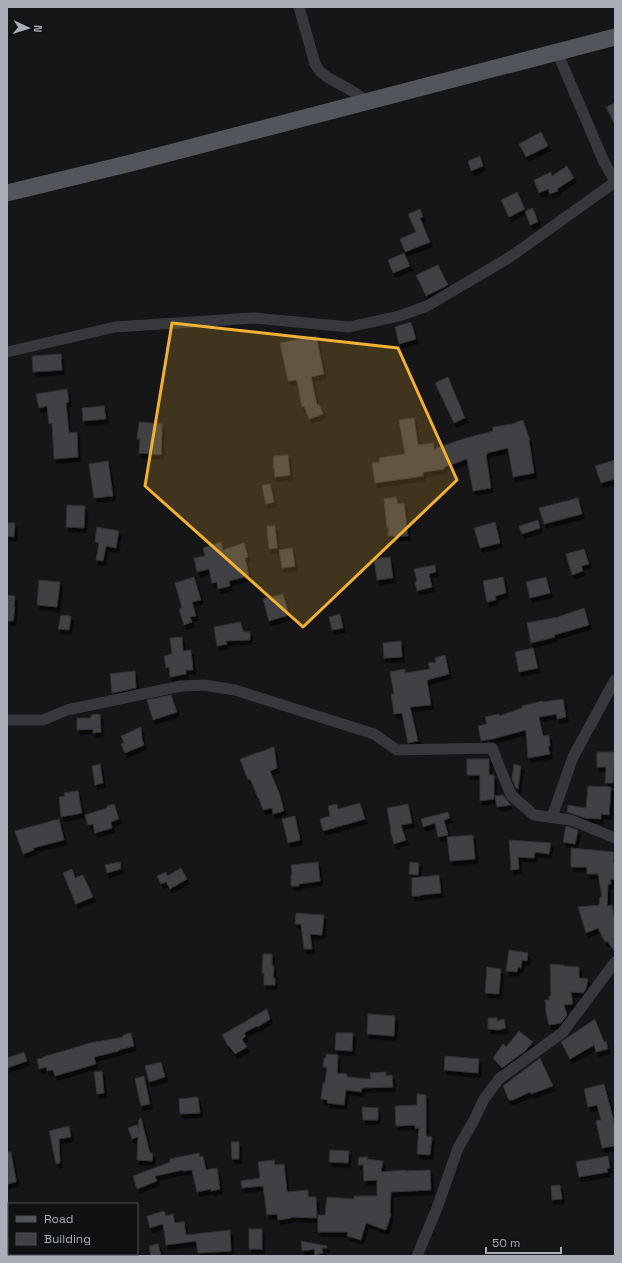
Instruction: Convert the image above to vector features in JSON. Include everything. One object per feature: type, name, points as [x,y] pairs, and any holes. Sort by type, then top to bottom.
[{"type":"main road","points":[[7,193],[369,102],[435,83],[615,37]]},
{"type":"street","points":[[299,7],[315,64],[319,70],[324,76],[369,102]]},
{"type":"street","points":[[7,352],[115,327],[253,318],[349,327],[399,316],[427,306],[510,257],[615,182],[604,162],[557,52]]},
{"type":"street","points":[[552,817],[573,757],[615,680]]},
{"type":"street","points":[[7,720],[43,720],[67,710],[181,686],[215,686],[235,690],[374,734],[397,750],[492,748],[511,795],[534,815],[571,820],[615,838]]},
{"type":"street","points":[[417,1256],[437,1208],[458,1148],[491,1088],[499,1079],[563,1032],[615,962]]},
{"type":"highlighted area","points":[[172,323],[398,348],[457,480],[303,627],[145,486]]},
{"type":"building","points":[[615,103],[615,125],[606,107]]},
{"type":"building","points":[[541,132],[548,146],[526,157],[519,144]]},
{"type":"building","points":[[480,156],[483,166],[471,171],[468,161]]},
{"type":"building","points":[[567,166],[574,178],[557,189],[558,191],[550,194],[548,189],[539,193],[534,180],[551,172],[552,176]]},
{"type":"building","points":[[517,192],[525,209],[509,217],[501,200]]},
{"type":"building","points":[[533,208],[538,222],[530,225],[525,211]]},
{"type":"building","points":[[420,209],[423,217],[420,218],[430,242],[405,252],[400,239],[416,232],[408,214]]},
{"type":"building","points":[[404,253],[410,266],[393,273],[388,260]]},
{"type":"building","points":[[438,265],[448,285],[426,296],[416,275]]},
{"type":"building","points":[[411,322],[416,339],[399,344],[395,327]]},
{"type":"building","points":[[316,336],[324,374],[311,377],[317,405],[319,404],[323,414],[309,419],[304,406],[302,407],[297,380],[288,381],[280,343]]},
{"type":"building","points":[[61,354],[62,370],[33,372],[32,356]]},
{"type":"building","points":[[448,377],[465,418],[454,423],[435,383]]},
{"type":"building","points":[[67,389],[69,402],[66,403],[69,433],[77,432],[78,457],[54,459],[52,423],[49,424],[47,406],[39,408],[36,394]]},
{"type":"building","points":[[104,406],[106,419],[83,421],[82,408]]},
{"type":"building","points":[[414,418],[418,445],[433,443],[434,449],[493,431],[493,427],[512,424],[523,420],[530,440],[534,473],[513,477],[508,448],[487,453],[488,454],[486,455],[491,488],[473,491],[467,459],[444,467],[444,469],[423,472],[423,476],[375,483],[372,463],[380,462],[379,458],[405,454],[399,420]]},
{"type":"building","points":[[139,422],[162,424],[161,455],[139,453],[140,439],[137,439]]},
{"type":"building","points":[[288,455],[290,475],[275,477],[273,468],[274,456]]},
{"type":"building","points":[[615,460],[615,479],[601,483],[595,466]]},
{"type":"building","points":[[108,461],[113,496],[94,498],[89,464]]},
{"type":"building","points":[[270,484],[274,502],[266,504],[262,485]]},
{"type":"building","points":[[396,497],[398,504],[404,503],[408,536],[388,536],[389,528],[387,528],[384,499]]},
{"type":"building","points":[[578,498],[582,514],[544,524],[539,508]]},
{"type":"building","points":[[67,505],[85,506],[84,528],[66,527]]},
{"type":"building","points":[[538,520],[540,528],[522,534],[519,526]]},
{"type":"building","points":[[495,522],[500,543],[480,548],[474,528]]},
{"type":"building","points":[[7,523],[15,523],[14,537],[7,536]]},
{"type":"building","points":[[267,526],[275,526],[277,548],[269,549]]},
{"type":"building","points":[[97,527],[119,531],[116,548],[106,546],[103,561],[96,560],[99,543],[95,542]]},
{"type":"building","points":[[221,542],[223,550],[244,543],[248,557],[245,558],[249,576],[229,581],[230,586],[218,589],[217,582],[212,583],[209,569],[197,572],[194,558],[205,556],[203,548]]},
{"type":"building","points":[[292,548],[295,566],[282,568],[279,550]]},
{"type":"building","points":[[584,549],[589,564],[581,566],[583,571],[572,575],[566,554]]},
{"type":"building","points":[[390,557],[393,578],[377,580],[374,559]]},
{"type":"building","points":[[435,565],[436,572],[429,574],[432,587],[417,591],[415,582],[417,581],[414,569]]},
{"type":"building","points":[[194,577],[201,600],[192,602],[196,616],[190,617],[192,622],[184,625],[179,609],[182,608],[175,583]]},
{"type":"building","points":[[503,577],[506,593],[495,596],[496,600],[487,602],[483,581]]},
{"type":"building","points":[[546,577],[550,593],[530,598],[526,582]]},
{"type":"building","points":[[39,580],[60,582],[57,607],[37,605]]},
{"type":"building","points":[[283,594],[289,615],[269,621],[263,599]]},
{"type":"building","points":[[7,595],[15,596],[13,621],[7,621]]},
{"type":"building","points":[[584,608],[589,625],[554,635],[555,637],[531,643],[527,623],[558,617]]},
{"type":"building","points":[[340,614],[343,628],[332,630],[329,617]]},
{"type":"building","points":[[61,615],[71,616],[69,630],[58,629]]},
{"type":"building","points":[[240,622],[244,632],[250,632],[250,640],[226,641],[227,644],[217,646],[214,627]]},
{"type":"building","points":[[182,637],[183,651],[191,650],[193,670],[186,670],[186,674],[170,677],[169,667],[166,668],[164,656],[172,654],[170,638]]},
{"type":"building","points":[[401,641],[402,657],[384,658],[383,643]]},
{"type":"building","points":[[533,648],[538,668],[519,672],[515,652]]},
{"type":"building","points":[[445,655],[449,674],[427,680],[431,705],[410,707],[418,741],[408,743],[402,713],[394,714],[391,694],[394,694],[390,672],[405,669],[405,673],[430,669],[428,663],[436,662],[435,658]]},
{"type":"building","points":[[135,671],[136,688],[112,693],[110,674]]},
{"type":"building","points":[[171,695],[177,712],[153,720],[147,700]]},
{"type":"building","points":[[563,699],[566,717],[557,719],[557,714],[539,717],[543,736],[549,735],[550,746],[548,746],[550,754],[528,758],[526,730],[481,741],[478,726],[487,724],[485,717],[499,714],[499,716],[522,708],[522,706],[542,701]]},
{"type":"building","points":[[100,714],[101,732],[93,733],[93,729],[77,730],[77,718],[91,718],[91,715]]},
{"type":"building","points":[[141,727],[144,745],[125,753],[121,744],[124,743],[121,736]]},
{"type":"building","points":[[274,747],[277,768],[270,771],[280,795],[284,811],[273,814],[272,808],[263,810],[250,779],[248,780],[240,759]]},
{"type":"building","points":[[597,752],[615,752],[613,783],[605,783],[606,767],[597,767]]},
{"type":"building","points":[[467,759],[489,759],[489,775],[494,775],[494,799],[480,801],[480,775],[467,775]]},
{"type":"building","points":[[100,764],[103,783],[95,785],[92,766]]},
{"type":"building","points":[[514,764],[521,766],[518,789],[516,788],[512,779]]},
{"type":"building","points":[[588,786],[611,787],[609,815],[601,814],[601,819],[585,818],[567,812],[568,805],[586,808]]},
{"type":"building","points":[[78,791],[82,813],[61,817],[59,797],[65,796],[64,793]]},
{"type":"building","points":[[503,795],[511,805],[497,807],[495,796]]},
{"type":"building","points":[[360,803],[365,819],[323,831],[320,819],[330,816],[328,806],[337,804],[338,809]]},
{"type":"building","points":[[114,804],[119,819],[111,822],[112,828],[95,833],[93,824],[88,825],[85,815],[107,808],[107,806]]},
{"type":"building","points":[[408,804],[412,823],[401,825],[406,840],[394,844],[390,830],[387,808]]},
{"type":"building","points":[[448,812],[450,818],[444,820],[448,835],[438,837],[435,823],[423,827],[421,819]]},
{"type":"building","points":[[295,816],[300,840],[288,843],[282,819]]},
{"type":"building","points":[[59,819],[64,840],[33,848],[34,850],[23,854],[15,831]]},
{"type":"building","points":[[566,826],[578,830],[575,844],[563,842]]},
{"type":"building","points":[[473,835],[475,859],[450,861],[447,837]]},
{"type":"building","points":[[509,840],[551,843],[549,854],[535,852],[534,858],[518,857],[519,869],[511,870]]},
{"type":"building","points":[[571,848],[614,852],[613,863],[615,863],[615,879],[610,880],[611,884],[608,884],[607,906],[612,905],[615,921],[615,952],[607,941],[605,942],[598,928],[586,933],[578,907],[599,905],[600,897],[602,897],[598,874],[587,874],[587,867],[571,867]]},
{"type":"building","points":[[120,862],[121,869],[107,873],[105,865]]},
{"type":"building","points":[[318,862],[320,881],[299,884],[299,886],[291,886],[291,865]]},
{"type":"building","points":[[410,862],[419,863],[418,875],[409,874]]},
{"type":"building","points":[[181,868],[187,879],[170,889],[166,882],[161,884],[157,876],[166,872],[167,876]]},
{"type":"building","points":[[72,869],[75,878],[83,875],[93,897],[76,904],[63,873]]},
{"type":"building","points":[[439,875],[441,893],[412,896],[412,878]]},
{"type":"building","points":[[296,913],[324,915],[322,935],[310,934],[312,949],[304,949],[301,924],[295,924]]},
{"type":"building","points":[[509,950],[528,953],[527,961],[522,960],[521,968],[518,967],[517,972],[506,971]]},
{"type":"building","points":[[263,954],[272,954],[272,966],[274,966],[273,978],[275,978],[275,985],[264,985],[264,973],[262,973]]},
{"type":"building","points":[[550,964],[579,967],[579,978],[588,979],[586,989],[583,993],[571,992],[573,1004],[564,1005],[567,1015],[561,1023],[549,1025],[545,1008],[545,1000],[549,1000],[549,996],[551,996]]},
{"type":"building","points":[[487,967],[501,969],[499,994],[485,993]]},
{"type":"building","points":[[267,1009],[270,1019],[258,1027],[257,1026],[244,1033],[246,1036],[242,1039],[247,1047],[235,1054],[228,1046],[222,1035]]},
{"type":"building","points":[[368,1014],[395,1016],[394,1036],[367,1034]]},
{"type":"building","points":[[488,1018],[497,1018],[497,1021],[504,1019],[506,1028],[498,1030],[488,1029]]},
{"type":"building","points":[[595,1019],[604,1042],[606,1041],[608,1049],[596,1052],[594,1045],[570,1059],[561,1042]]},
{"type":"building","points":[[519,1031],[533,1042],[525,1051],[502,1068],[493,1058],[503,1044],[506,1047]]},
{"type":"building","points":[[131,1033],[134,1046],[94,1057],[96,1064],[55,1076],[53,1070],[47,1071],[46,1067],[39,1069],[37,1059],[90,1043],[123,1037],[123,1035]]},
{"type":"building","points":[[336,1033],[353,1033],[352,1051],[335,1050]]},
{"type":"building","points":[[24,1052],[27,1061],[7,1068],[7,1058]]},
{"type":"building","points":[[326,1054],[338,1055],[337,1073],[347,1074],[347,1077],[371,1079],[370,1073],[386,1072],[386,1076],[392,1075],[393,1087],[362,1088],[361,1092],[346,1090],[344,1105],[327,1103],[328,1100],[321,1099],[327,1067],[323,1067]]},
{"type":"building","points":[[445,1056],[479,1059],[478,1073],[444,1070]]},
{"type":"building","points":[[540,1058],[553,1086],[531,1094],[530,1092],[513,1100],[509,1100],[503,1086]]},
{"type":"building","points":[[161,1062],[165,1077],[149,1082],[145,1066]]},
{"type":"building","points":[[102,1071],[104,1093],[97,1094],[94,1072]]},
{"type":"building","points":[[144,1076],[150,1104],[141,1106],[135,1079]]},
{"type":"building","points":[[604,1084],[615,1125],[615,1146],[602,1148],[596,1121],[601,1120],[597,1105],[588,1107],[584,1089]]},
{"type":"building","points":[[417,1094],[426,1095],[426,1136],[432,1137],[430,1155],[417,1154],[419,1128],[415,1128],[415,1125],[396,1126],[395,1106],[417,1105]]},
{"type":"building","points":[[198,1097],[200,1113],[180,1114],[179,1099]]},
{"type":"building","points":[[362,1107],[378,1108],[378,1120],[363,1120]]},
{"type":"building","points":[[141,1118],[150,1153],[153,1153],[152,1161],[137,1160],[138,1137],[132,1139],[128,1128],[137,1125],[138,1128],[139,1119]]},
{"type":"building","points":[[69,1126],[71,1137],[59,1139],[60,1163],[56,1164],[49,1131]]},
{"type":"building","points":[[231,1142],[239,1142],[239,1159],[232,1159]]},
{"type":"building","points":[[330,1150],[349,1151],[348,1163],[329,1162]]},
{"type":"building","points":[[7,1152],[11,1152],[16,1182],[7,1184]]},
{"type":"building","points":[[199,1153],[200,1157],[203,1156],[206,1170],[217,1168],[220,1189],[197,1192],[192,1170],[183,1170],[155,1176],[157,1181],[137,1189],[133,1176],[170,1162],[170,1159]]},
{"type":"building","points":[[608,1156],[610,1168],[607,1168],[608,1172],[579,1177],[576,1162]]},
{"type":"building","points":[[359,1157],[368,1157],[367,1159],[383,1161],[381,1172],[430,1170],[431,1190],[391,1192],[391,1214],[386,1230],[366,1223],[361,1240],[347,1236],[348,1232],[318,1232],[318,1215],[325,1215],[327,1197],[354,1199],[354,1196],[377,1196],[377,1180],[364,1181],[363,1165],[358,1165]]},
{"type":"building","points":[[274,1160],[275,1165],[284,1164],[287,1192],[308,1190],[308,1197],[316,1197],[317,1218],[291,1217],[278,1220],[277,1214],[267,1215],[263,1186],[242,1188],[241,1181],[260,1178],[258,1162]]},
{"type":"building","points":[[560,1185],[562,1199],[552,1200],[551,1186]]},
{"type":"building","points":[[164,1211],[166,1216],[173,1214],[175,1223],[184,1222],[186,1235],[230,1230],[231,1251],[198,1253],[196,1241],[166,1245],[163,1224],[150,1228],[147,1216]]},
{"type":"building","points":[[249,1229],[262,1229],[262,1249],[249,1249]]},
{"type":"building","points":[[301,1241],[327,1246],[327,1248],[322,1248],[323,1253],[315,1255],[314,1249],[302,1251]]},
{"type":"building","points":[[158,1244],[161,1256],[151,1256],[149,1246]]}]
